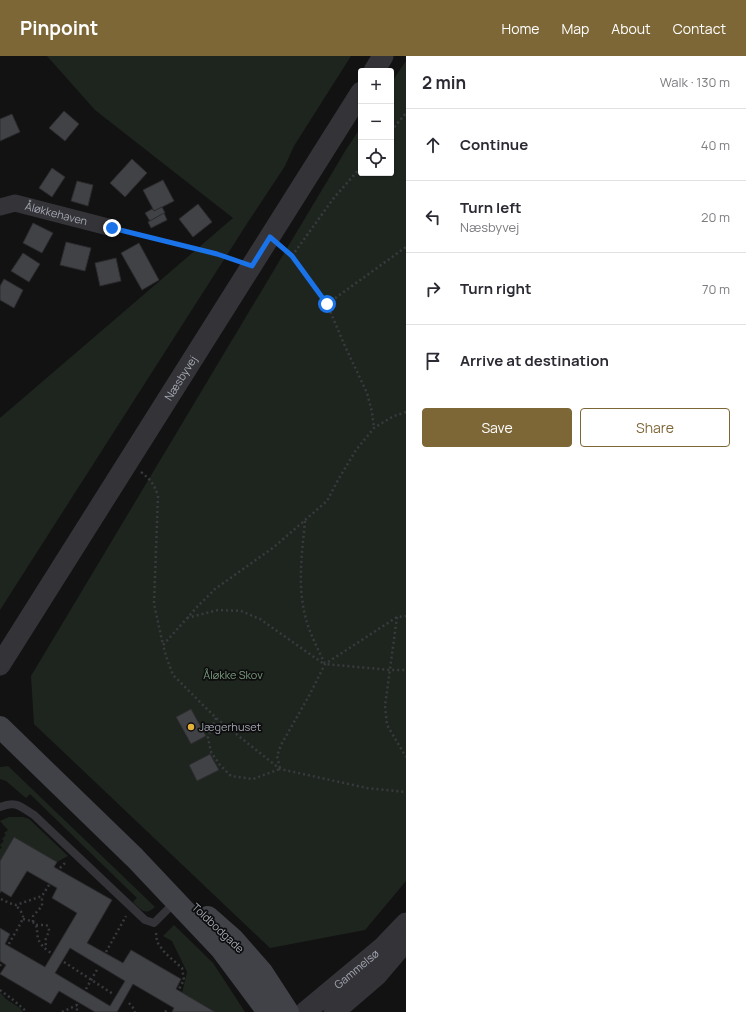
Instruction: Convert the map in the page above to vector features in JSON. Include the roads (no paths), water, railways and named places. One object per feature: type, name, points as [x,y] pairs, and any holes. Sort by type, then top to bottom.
[{"type":"main road","name":"Toldbodgade","points":[[0,727],[135,858],[176,901],[221,949],[268,1012]]},
{"type":"main road","name":"Toldbodgade","points":[[135,858],[176,889],[233,940],[262,972],[288,1012]]},
{"type":"street","points":[[376,68],[383,56]]},
{"type":"street","name":"Næsbyvej","points":[[0,665],[358,97]]},
{"type":"street","name":"Åløkkehaven","points":[[0,207],[15,203],[112,228]]},
{"type":"street","name":"Gammelsø","points":[[305,1012],[383,947],[406,923]]},
{"type":"street","name":"Gammelsø","points":[[334,1012],[377,975],[406,941]]},
{"type":"lane","points":[[0,807],[8,803],[17,804],[34,815],[145,920],[154,923],[176,901]]},
{"type":"place","name":"Jægerhuset","points":[[191,727]]},
{"type":"park label","name":"Åløkke Skov","points":[[233,675]]}]
